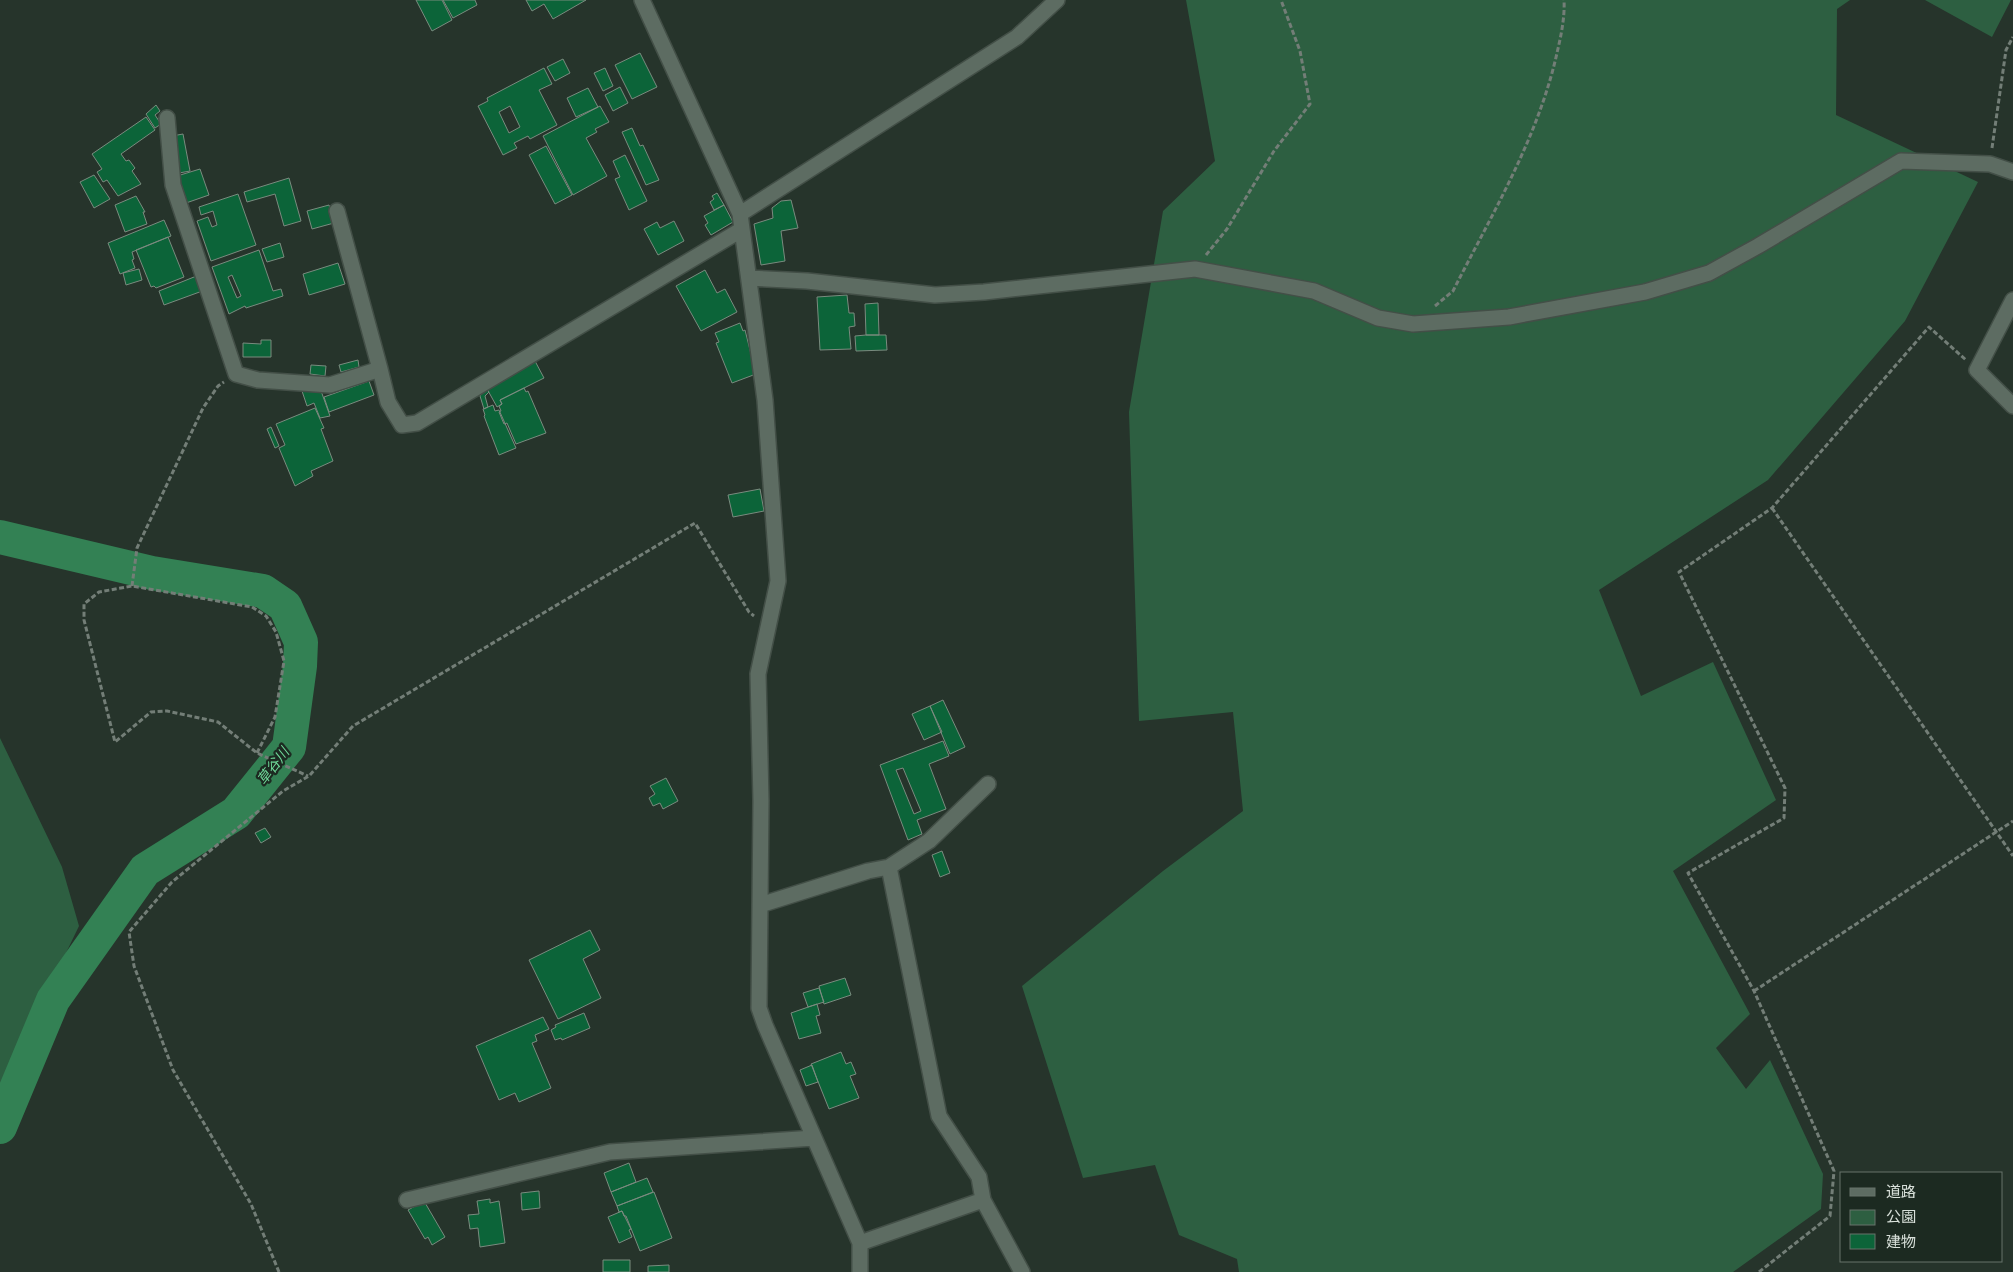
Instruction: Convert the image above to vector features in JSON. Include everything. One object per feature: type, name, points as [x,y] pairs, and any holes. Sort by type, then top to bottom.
[{"type":"street","points":[[642,0],[740,214],[765,400],[778,581],[758,674],[761,801],[759,1008],[860,1244],[860,1272]]},
{"type":"street","points":[[740,214],[1017,37],[1057,0]]},
{"type":"street","points":[[167,118],[174,185],[236,374],[258,380],[330,385],[380,369]]},
{"type":"street","points":[[749,278],[807,281],[935,295],[984,292],[1195,268],[1314,291],[1378,318],[1413,324],[1509,316],[1645,292],[1709,273],[1901,161],[1990,164],[2013,172]]},
{"type":"street","points":[[337,211],[388,402],[402,425],[417,423],[741,230]]},
{"type":"street","points":[[2013,300],[1976,370],[2013,406]]},
{"type":"street","points":[[760,905],[868,871],[889,867],[929,841],[988,784]]},
{"type":"street","points":[[889,867],[939,1116],[979,1177],[983,1200],[1022,1272]]},
{"type":"street","points":[[407,1200],[610,1152],[814,1138]]},
{"type":"street","points":[[860,1244],[983,1200]]},
{"type":"path","points":[[1195,268],[1228,229],[1274,151],[1310,104],[1300,51],[1281,0]]},
{"type":"path","points":[[1413,324],[1453,291],[1523,154],[1551,80],[1561,37],[1564,0]]},
{"type":"path","points":[[1990,164],[2006,50],[2013,37]]},
{"type":"path","points":[[1759,1272],[1830,1216],[1834,1171],[1754,991],[1688,873],[1784,818],[1785,788],[1680,572],[1772,508],[1929,327],[1976,370]]},
{"type":"path","points":[[132,586],[137,548],[203,408],[218,386],[236,374]]},
{"type":"path","points":[[1772,508],[2013,856]]},
{"type":"path","points":[[280,1272],[251,1204],[172,1070],[134,966],[129,932],[172,882],[283,791],[309,776],[353,726],[695,523],[749,612],[768,627]]},
{"type":"path","points":[[257,753],[275,718],[284,661],[276,632],[266,616],[252,607],[132,586],[99,592],[84,604],[84,620],[115,742],[151,712],[167,711],[218,722],[257,753],[309,776]]},
{"type":"path","points":[[1754,991],[2013,821]]},
{"type":"green space","points":[[1186,0],[1850,0],[1837,9],[1836,115],[1978,182],[1905,321],[1768,480],[1599,590],[1641,696],[1713,662],[1776,800],[1673,871],[1750,1014],[1716,1048],[1746,1089],[1770,1060],[1823,1174],[1821,1209],[1733,1272],[1239,1272],[1237,1259],[1179,1235],[1155,1165],[1083,1178],[1022,986],[1163,871],[1243,811],[1233,712],[1139,721],[1129,412],[1163,211],[1215,161]]},
{"type":"green space","points":[[1925,0],[2011,0],[1992,37]]},
{"type":"green space","points":[[0,738],[62,867],[79,926],[10,1069],[0,1131]]},
{"type":"building","points":[[416,0],[442,0],[452,20],[432,31]]},
{"type":"building","points":[[443,0],[475,0],[477,5],[453,18]]},
{"type":"building","points":[[526,0],[586,0],[553,19],[544,4],[532,11]]},
{"type":"building","points":[[640,53],[657,87],[632,99],[615,65]]},
{"type":"building","points":[[563,59],[570,73],[555,81],[547,67]]},
{"type":"building","points":[[544,68],[552,84],[539,90],[557,125],[530,139],[528,136],[514,143],[517,148],[503,155],[478,106],[488,101],[487,98]],"holes":[[[510,106],[520,127],[509,133],[499,112]]]},
{"type":"building","points":[[605,68],[613,86],[603,91],[594,73]]},
{"type":"building","points":[[620,87],[628,103],[613,111],[605,95]]},
{"type":"building","points":[[588,88],[598,107],[576,117],[567,98]]},
{"type":"building","points":[[156,105],[160,111],[155,115],[161,124],[155,128],[146,114]]},
{"type":"building","points":[[600,106],[609,122],[595,129],[597,132],[586,138],[607,176],[573,195],[543,136]]},
{"type":"building","points":[[146,117],[155,130],[121,154],[135,168],[132,171],[141,184],[118,196],[107,180],[103,182],[97,172],[102,169],[92,154]]},
{"type":"building","points":[[632,128],[640,146],[643,145],[659,180],[646,185],[622,132]]},
{"type":"building","points":[[183,134],[190,171],[179,173],[172,136]]},
{"type":"building","points":[[546,146],[572,195],[555,204],[529,155]]},
{"type":"building","points":[[625,155],[647,201],[629,210],[615,179],[620,177],[613,161]]},
{"type":"building","points":[[200,169],[209,195],[186,203],[177,176]]},
{"type":"building","points":[[94,175],[110,199],[94,208],[80,182]]},
{"type":"building","points":[[289,178],[301,221],[284,226],[275,194],[247,202],[244,192]]},
{"type":"building","points":[[717,193],[724,205],[714,210],[710,202],[714,199],[712,196]]},
{"type":"building","points":[[238,194],[256,245],[211,261],[197,221],[208,217],[212,227],[217,225],[213,211],[201,215],[199,207]]},
{"type":"building","points":[[136,196],[145,212],[143,212],[147,224],[125,232],[115,205]]},
{"type":"building","points":[[791,200],[798,228],[781,231],[785,261],[761,265],[754,224],[773,218],[772,208],[781,201]]},
{"type":"building","points":[[329,205],[334,223],[312,229],[307,211]]},
{"type":"building","points":[[724,205],[733,222],[711,235],[705,225],[708,223],[704,216]]},
{"type":"building","points":[[164,220],[171,236],[132,252],[135,268],[120,274],[108,243]]},
{"type":"building","points":[[674,221],[684,241],[658,255],[644,229],[657,222],[660,228]]},
{"type":"building","points":[[168,237],[184,277],[156,288],[154,286],[151,287],[136,250]]},
{"type":"building","points":[[280,243],[284,257],[267,262],[262,249]]},
{"type":"building","points":[[259,250],[273,291],[281,289],[283,296],[246,308],[245,306],[229,314],[212,267]],"holes":[[[232,275],[241,296],[237,298],[228,277]]]},
{"type":"building","points":[[338,263],[345,284],[309,295],[303,274]]},
{"type":"building","points":[[139,269],[142,280],[126,285],[123,273]]},
{"type":"building","points":[[705,270],[717,293],[725,289],[737,312],[701,331],[676,286]]},
{"type":"building","points":[[199,275],[205,290],[164,305],[159,291]]},
{"type":"building","points":[[847,295],[849,313],[854,313],[855,326],[849,327],[851,349],[820,350],[817,297]]},
{"type":"building","points":[[878,303],[879,335],[866,335],[865,304]]},
{"type":"building","points":[[740,323],[743,331],[745,330],[756,374],[732,383],[716,343],[719,342],[715,333]]},
{"type":"building","points":[[886,335],[887,350],[856,351],[855,336]]},
{"type":"building","points":[[261,340],[271,340],[271,357],[243,357],[243,343],[261,344]]},
{"type":"building","points":[[358,360],[359,367],[341,372],[339,365]]},
{"type":"building","points":[[535,361],[544,378],[500,400],[502,404],[497,407],[486,387]]},
{"type":"building","points":[[311,365],[326,366],[325,376],[310,374]]},
{"type":"building","points":[[369,381],[374,395],[329,412],[324,397]]},
{"type":"building","points":[[300,385],[320,388],[330,416],[320,418],[314,403],[307,406]]},
{"type":"building","points":[[486,388],[489,392],[485,396],[488,407],[484,409],[480,396]]},
{"type":"building","points":[[524,388],[526,392],[528,391],[546,433],[516,444],[507,423],[504,424],[499,412],[501,411],[499,406],[502,404],[500,400]]},
{"type":"building","points":[[493,405],[495,411],[499,410],[516,448],[499,455],[483,409]]},
{"type":"building","points":[[315,408],[324,428],[321,429],[333,461],[311,471],[313,476],[295,486],[279,448],[285,445],[276,424]]},
{"type":"building","points":[[271,427],[279,446],[275,448],[267,429]]},
{"type":"building","points":[[760,489],[764,511],[733,517],[728,495]]},
{"type":"building","points":[[943,700],[965,747],[950,754],[930,706]]},
{"type":"building","points":[[930,706],[942,732],[924,740],[912,714]]},
{"type":"building","points":[[943,741],[949,756],[929,764],[946,809],[917,820],[922,834],[908,840],[880,765]],"holes":[[[903,768],[921,811],[914,814],[896,770]]]},
{"type":"building","points":[[666,778],[678,801],[663,809],[660,803],[653,806],[649,798],[655,794],[650,786]]},
{"type":"building","points":[[265,828],[271,837],[261,843],[255,833]]},
{"type":"building","points":[[942,851],[950,873],[940,877],[932,855]]},
{"type":"building","points":[[590,930],[600,950],[583,959],[601,998],[558,1019],[529,960]]},
{"type":"building","points":[[845,978],[851,995],[824,1004],[819,986]]},
{"type":"building","points":[[819,988],[824,1002],[808,1007],[803,993]]},
{"type":"building","points":[[817,1004],[820,1015],[816,1016],[821,1033],[799,1039],[791,1013]]},
{"type":"building","points":[[584,1013],[590,1028],[562,1040],[561,1038],[555,1040],[551,1030],[556,1027],[555,1025]]},
{"type":"building","points":[[543,1017],[549,1029],[535,1035],[537,1041],[532,1043],[551,1088],[519,1102],[515,1093],[499,1100],[476,1046]]},
{"type":"building","points":[[841,1052],[846,1064],[851,1062],[856,1074],[850,1076],[859,1098],[829,1109],[811,1064]]},
{"type":"building","points":[[812,1065],[818,1082],[806,1086],[800,1070]]},
{"type":"building","points":[[629,1163],[636,1182],[611,1192],[604,1173]]},
{"type":"building","points":[[647,1178],[653,1192],[617,1206],[611,1192]]},
{"type":"building","points":[[539,1191],[540,1208],[522,1210],[521,1193]]},
{"type":"building","points":[[654,1192],[672,1238],[640,1251],[626,1216],[624,1216],[622,1211],[619,1212],[617,1206]]},
{"type":"building","points":[[490,1199],[490,1203],[499,1201],[505,1243],[480,1247],[478,1228],[470,1229],[468,1215],[479,1214],[477,1201]]},
{"type":"building","points":[[424,1201],[445,1237],[432,1245],[428,1237],[425,1239],[408,1210]]},
{"type":"building","points":[[622,1211],[631,1229],[629,1230],[632,1237],[619,1243],[608,1217]]},
{"type":"building","points":[[603,1260],[630,1260],[630,1272],[603,1272]]},
{"type":"building","points":[[669,1265],[669,1272],[648,1272],[648,1266]]},
{"type":"waterway","name":"草谷川","points":[[0,537],[152,573],[263,591],[285,606],[301,642],[300,666],[289,747],[236,813],[145,870],[53,1000],[0,1127]]}]
